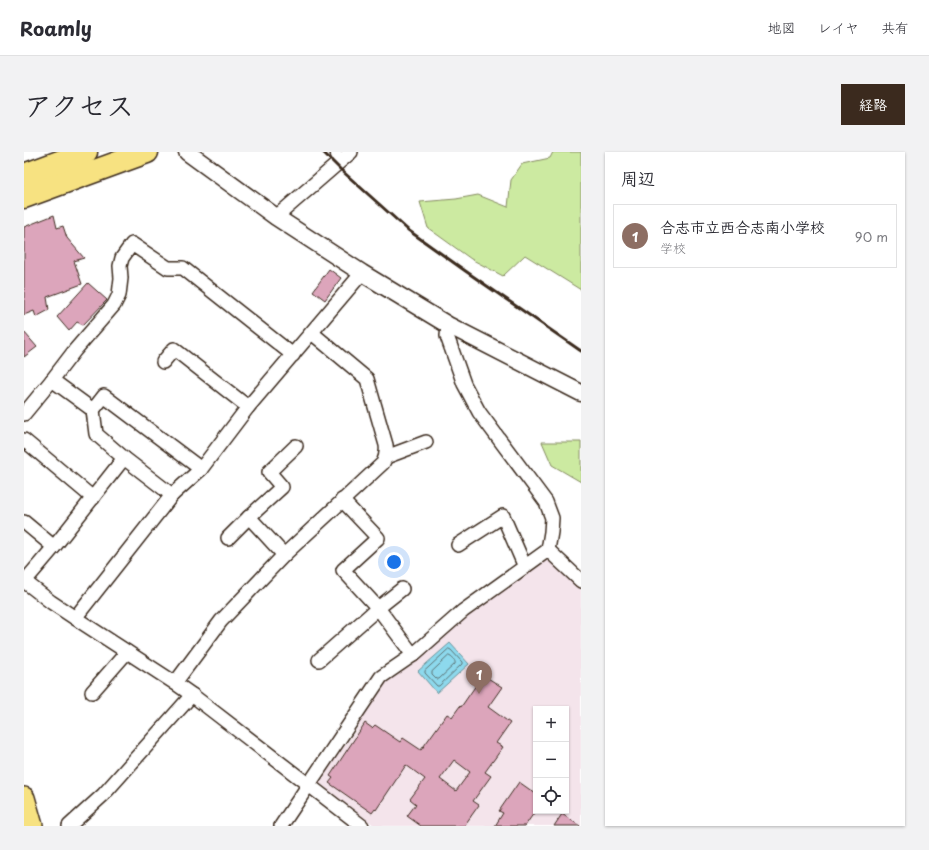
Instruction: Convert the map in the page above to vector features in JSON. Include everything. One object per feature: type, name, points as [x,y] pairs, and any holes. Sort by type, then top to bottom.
[{"type":"highway","points":[[24,175],[86,152]]},
{"type":"highway","points":[[24,197],[142,154]]},
{"type":"highway","points":[[24,798],[32,826]]},
{"type":"street","points":[[187,152],[276,217],[362,273],[448,325],[581,393]]},
{"type":"street","points":[[276,217],[338,156],[352,152]]},
{"type":"street","points":[[24,414],[114,304],[119,295],[120,266],[122,258],[132,244],[168,268],[183,268],[292,355]]},
{"type":"street","points":[[74,618],[172,495],[201,469],[248,407],[362,273]]},
{"type":"street","points":[[281,826],[381,677],[413,655],[463,611],[548,550],[552,518],[546,502],[479,412],[470,396],[464,384],[448,336],[448,325]]},
{"type":"street","points":[[174,683],[221,621],[284,555],[382,463],[386,457],[386,445],[367,378],[312,333]]},
{"type":"street","points":[[163,362],[174,349],[248,407]]},
{"type":"street","points":[[52,380],[93,410]]},
{"type":"street","points":[[172,495],[96,434],[93,410],[104,396],[201,469]]},
{"type":"street","points":[[24,440],[93,498]]},
{"type":"street","points":[[386,457],[426,442]]},
{"type":"street","points":[[228,538],[282,487],[269,472],[296,446]]},
{"type":"street","points":[[124,458],[54,547],[24,581],[74,618],[192,695],[362,826]]},
{"type":"street","points":[[342,500],[378,538],[342,570],[378,608],[413,655]]},
{"type":"street","points":[[458,545],[503,516],[524,567]]},
{"type":"street","points":[[249,517],[284,555]]},
{"type":"street","points":[[24,522],[54,547]]},
{"type":"street","points":[[548,550],[581,581]]},
{"type":"street","points":[[319,660],[402,589]]},
{"type":"street","points":[[92,692],[126,652]]},
{"type":"street","points":[[69,826],[103,795],[192,695]]},
{"type":"shaded area","points":[[545,560],[557,563],[581,586],[581,826],[375,826],[319,783],[358,727],[366,708],[386,681],[418,659],[467,617]]},
{"type":"green space","points":[[553,152],[581,152],[581,290],[525,255],[503,276],[471,259],[428,228],[420,202],[456,199],[478,195],[508,207],[511,180],[522,164],[550,158]]},
{"type":"green space","points":[[542,442],[581,442],[581,482],[552,465]]},
{"type":"water","points":[[450,643],[469,664],[437,693],[418,671]]},
{"type":"building","points":[[54,215],[57,228],[63,226],[67,238],[84,258],[74,261],[82,284],[47,297],[49,310],[36,317],[34,311],[24,315],[24,227]]},
{"type":"building","points":[[329,269],[341,278],[325,300],[313,291]]},
{"type":"building","points":[[88,283],[107,300],[83,325],[77,322],[69,331],[57,317]]},
{"type":"building","points":[[24,332],[37,347],[24,357]]},
{"type":"building","points":[[483,675],[502,687],[488,707],[510,723],[496,743],[503,747],[485,772],[491,776],[473,801],[479,805],[464,826],[421,826],[407,816],[416,804],[410,799],[425,779],[406,765],[376,810],[375,809],[372,813],[329,783],[333,778],[330,776],[365,723],[372,728],[375,725],[400,742],[403,738],[421,750],[447,714],[452,717],[460,706],[461,707]],"holes":[[[454,760],[470,772],[456,791],[440,779]]]},
{"type":"building","points":[[519,782],[533,792],[533,814],[525,826],[495,826],[503,813],[499,811]]},
{"type":"building","points":[[562,814],[580,826],[554,826]]},
{"type":"railway","points":[[323,152],[408,230],[581,351]]},
{"type":"place","name":"合志市立西合志南小学校","points":[[479,694]]}]
